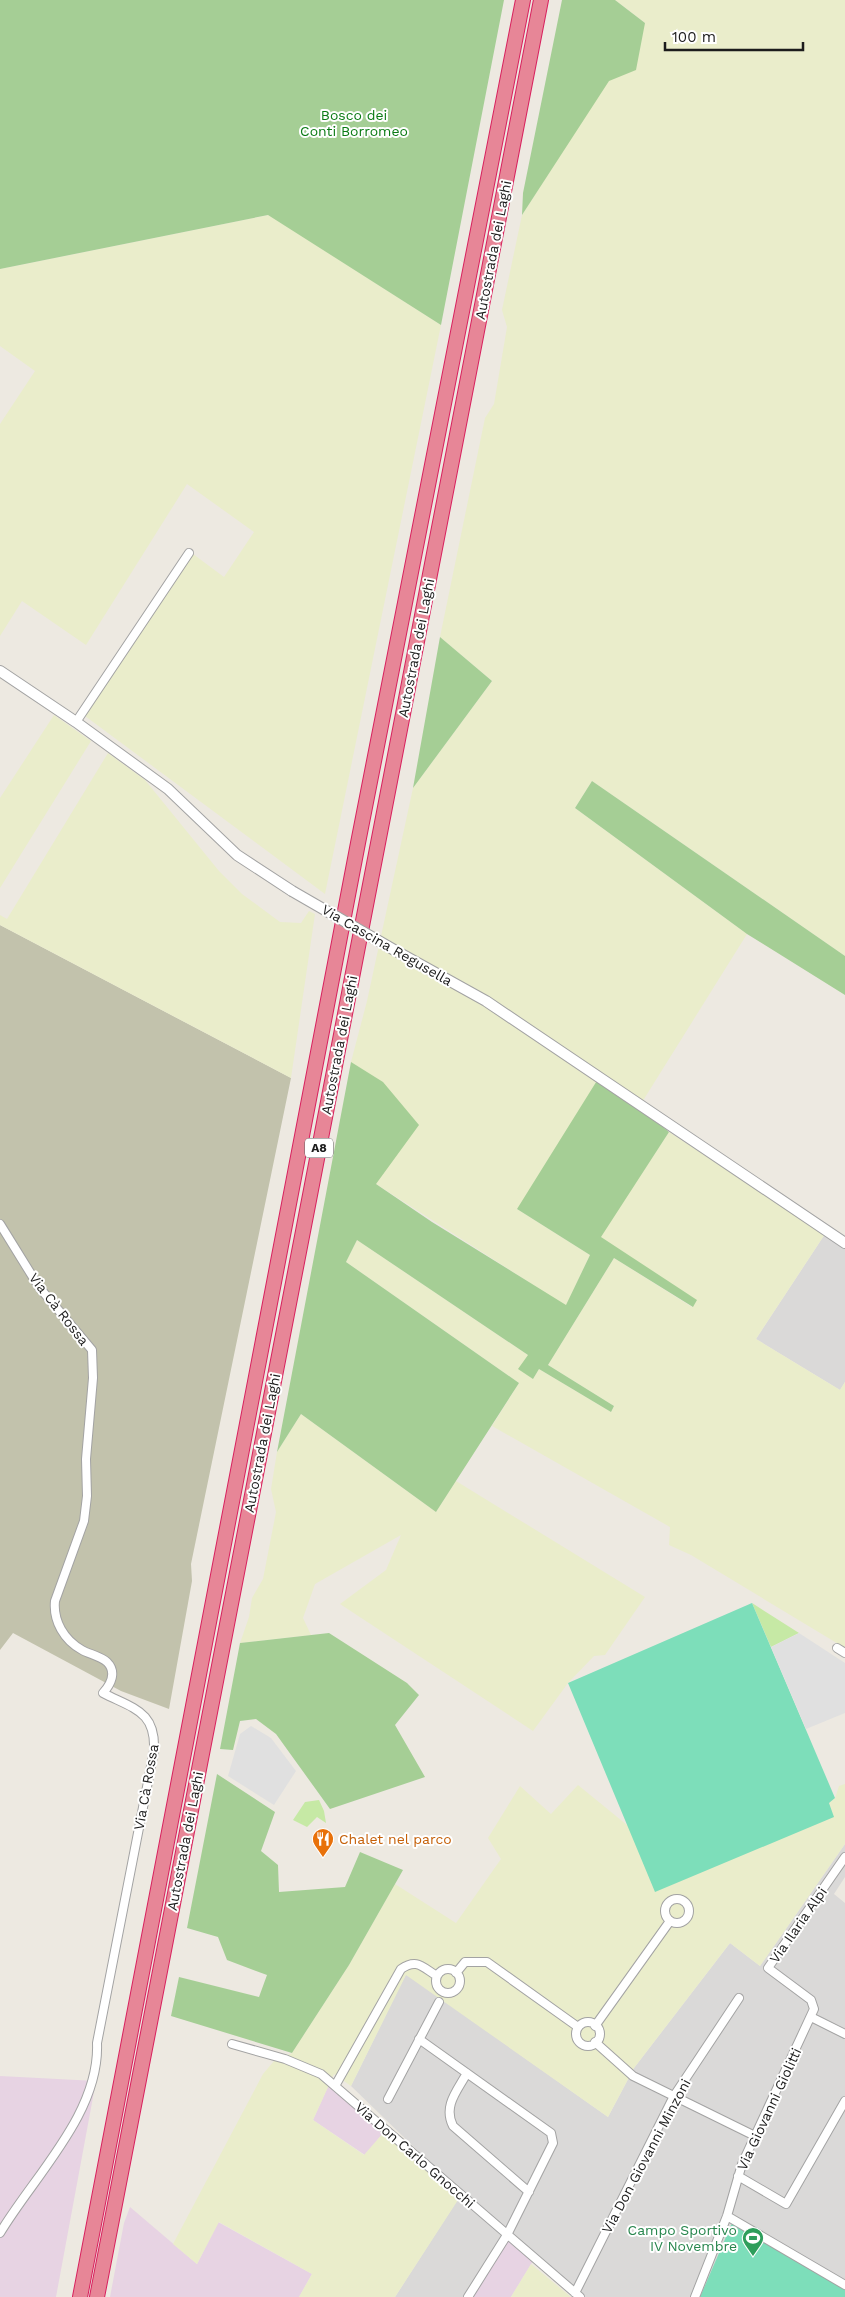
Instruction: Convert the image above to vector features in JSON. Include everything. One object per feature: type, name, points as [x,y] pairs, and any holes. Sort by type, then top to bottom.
[{"type":"highway","name":"Autostrada dei Laghi","points":[[80,2297],[358,843],[523,0]]},
{"type":"highway","name":"Autostrada dei Laghi","points":[[97,2297],[541,0]]},
{"type":"street","points":[[76,722],[190,553]]},
{"type":"street","name":"Via Cascina Regusella","points":[[0,671],[76,722],[182,801],[238,855],[292,891],[486,1001],[784,1204],[845,1243]]},
{"type":"street","name":"Via Cà Rossa","points":[[0,1224],[40,1287],[92,1350],[93,1378],[86,1459],[87,1496],[84,1521],[55,1601],[54,1612],[61,1631],[79,1649],[107,1662],[112,1671],[112,1679],[103,1693],[139,1712],[149,1720],[155,1737],[154,1751],[97,2043],[95,2075],[74,2123],[0,2234]]},
{"type":"street","points":[[837,1648],[845,1653]]},
{"type":"street","name":"Via Ilaria Alpi","points":[[811,2017],[814,2009],[811,2000],[768,1968],[845,1858]]},
{"type":"street","points":[[595,2026],[670,1921]]},
{"type":"street","points":[[456,1973],[465,1962],[487,1962],[578,2027]]},
{"type":"street","points":[[335,2086],[401,1969],[410,1963],[416,1963],[437,1976]]},
{"type":"street","points":[[437,1976],[446,1969],[456,1973]]},
{"type":"street","points":[[437,1976],[438,1987],[444,1992],[451,1992],[459,1984],[456,1973]]},
{"type":"street","name":"Via Don Giovanni Minzoni","points":[[577,2295],[674,2096],[739,1998]]},
{"type":"street","points":[[388,2099],[439,2002]]},
{"type":"street","points":[[811,2017],[845,2034]]},
{"type":"street","name":"Via Giovanni Giolitti","points":[[694,2297],[727,2216],[738,2176],[811,2017]]},
{"type":"street","points":[[588,2022],[595,2026],[599,2032],[596,2042],[589,2046],[582,2044],[577,2038],[578,2027],[588,2022]]},
{"type":"street","points":[[420,2039],[551,2133],[553,2143],[507,2235],[468,2297]]},
{"type":"street","points":[[596,2042],[633,2076],[755,2136]]},
{"type":"street","name":"Via Don Carlo Gnocchi","points":[[232,2044],[285,2059],[321,2074],[577,2295]]},
{"type":"street","points":[[467,2073],[449,2103],[448,2116],[453,2126],[529,2192]]},
{"type":"street","points":[[738,2176],[786,2204],[845,2101]]},
{"type":"street","points":[[727,2216],[845,2285]]},
{"type":"shaded area","points":[[615,0],[845,0],[845,956],[592,781],[575,808],[747,934],[639,1107],[517,1209],[590,1255],[566,1306],[376,1184],[351,1062],[367,1001],[413,788],[492,681],[440,637],[485,418],[494,404],[507,327],[502,310],[522,215],[645,23]]},
{"type":"shaded area","points":[[269,215],[441,325],[325,894],[85,716],[193,554],[224,577],[254,532],[187,484],[86,645],[22,601],[0,636],[0,424],[35,371],[0,346],[0,269]]},
{"type":"shaded area","points":[[54,715],[91,741],[0,888],[0,798]]},
{"type":"shaded area","points":[[108,753],[145,780],[219,871],[242,894],[280,922],[301,923],[309,911],[315,914],[291,1078],[0,925],[0,915],[7,919]]},
{"type":"shaded area","points":[[0,925],[291,1078],[191,1564],[192,1581],[169,1709],[121,1691],[13,1633],[0,1650]]},
{"type":"shaded area","points":[[669,1132],[825,1234],[756,1339],[840,1390],[845,1382],[845,1648],[691,1555],[669,1545],[670,1527],[492,1426],[519,1383],[346,1262],[357,1240],[528,1355],[533,1379],[539,1369],[611,1412],[614,1406],[548,1365],[614,1258],[692,1307],[696,1300],[600,1237]]},
{"type":"shaded area","points":[[825,1234],[845,1248],[845,1382],[840,1390],[756,1339]]},
{"type":"shaded area","points":[[301,1414],[436,1512],[456,1481],[645,1597],[605,1655],[594,1656],[568,1683],[533,1731],[340,1604],[386,1570],[401,1535],[315,1584],[303,1618],[311,1635],[240,1643],[249,1617],[252,1598],[263,1579],[276,1512],[271,1489],[277,1452]]},
{"type":"shaded area","points":[[799,1633],[845,1663],[845,1713],[806,1729],[771,1647]]},
{"type":"shaded area","points":[[251,1726],[271,1738],[296,1771],[274,1805],[228,1776],[240,1734]]},
{"type":"shaded area","points":[[845,1784],[845,1844],[760,1966],[730,1943],[634,2068],[608,2117],[406,1975],[351,2086],[334,2074],[313,2120],[364,2155],[384,2132],[458,2200],[395,2297],[299,2297],[312,2274],[219,2222],[197,2264],[173,2244],[263,2074],[274,2061],[292,2053],[349,1965],[395,1884],[456,1923],[501,1859],[488,1838],[520,1786],[551,1814],[578,1785],[627,1825],[833,1817],[829,1803],[835,1798],[839,1786]]},
{"type":"shaded area","points":[[845,1844],[845,1877],[834,1894],[845,1903],[845,2297],[583,2297],[447,2179],[351,2086],[406,1974],[608,2117],[634,2068],[730,1943],[760,1966]]},
{"type":"shaded area","points":[[0,2076],[96,2081],[56,2297],[0,2297]]},
{"type":"shaded area","points":[[330,2082],[384,2132],[365,2155],[313,2120]]},
{"type":"shaded area","points":[[460,2196],[504,2236],[465,2297],[395,2297]]},
{"type":"shaded area","points":[[130,2207],[197,2264],[218,2222],[312,2274],[299,2297],[110,2297],[124,2223]]},
{"type":"shaded area","points":[[504,2236],[533,2261],[511,2297],[465,2297]]},
{"type":"shaded area","points":[[531,2264],[571,2297],[511,2297]]},
{"type":"green space","name":"Bosco dei Conti Borromeo","points":[[0,0],[504,0],[441,325],[268,215],[0,269]]},
{"type":"green space","points":[[562,0],[615,0],[645,23],[636,70],[609,81],[522,215],[523,193]]},
{"type":"green space","points":[[440,637],[492,681],[413,788]]},
{"type":"green space","points":[[592,781],[845,956],[845,995],[747,934],[575,808]]},
{"type":"green space","points":[[351,1062],[383,1082],[419,1125],[376,1184],[432,1222],[566,1305],[590,1255],[517,1209],[598,1079],[639,1107],[669,1132],[601,1237],[697,1300],[693,1307],[614,1258],[548,1365],[614,1406],[611,1412],[539,1369],[533,1379],[518,1369],[528,1355],[357,1240],[346,1262],[519,1383],[436,1512],[301,1414],[277,1452]]},
{"type":"green space","points":[[752,1603],[799,1633],[771,1647]]},
{"type":"green space","points":[[752,1603],[835,1798],[829,1803],[834,1817],[655,1892],[568,1683]]},
{"type":"green space","points":[[329,1633],[407,1683],[419,1695],[395,1725],[425,1777],[330,1809],[276,1734],[256,1719],[240,1721],[233,1750],[220,1749],[240,1643]]},
{"type":"green space","points":[[217,1774],[275,1812],[261,1851],[278,1865],[279,1892],[345,1887],[360,1852],[403,1870],[349,1965],[292,2053],[171,2016],[179,1977],[259,1997],[267,1975],[227,1960],[218,1937],[187,1928]]},
{"type":"green space","points":[[319,1800],[324,1811],[326,1823],[317,1817],[307,1827],[293,1820],[305,1802]]},
{"type":"green space","name":"Campo Sportivo IV Novembre","points":[[732,2223],[845,2290],[845,2297],[700,2297]]},
{"type":"place","name":"Chalet nel parco","points":[[323,1858]]},
{"type":"place","name":"Campo Sportivo IV Novembre","points":[[753,2257]]}]
